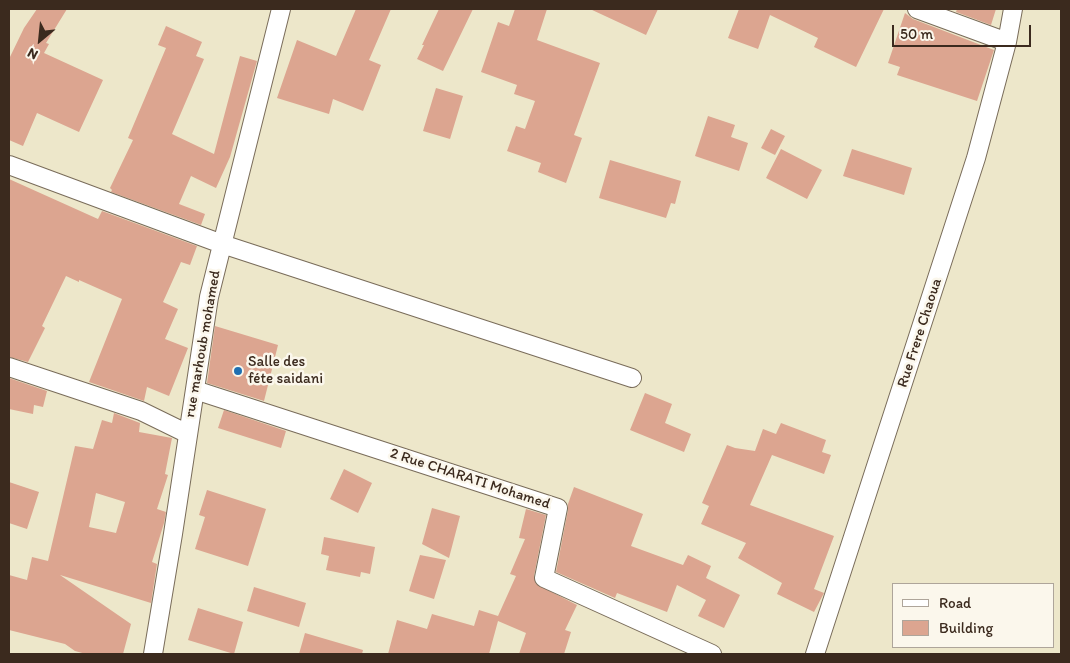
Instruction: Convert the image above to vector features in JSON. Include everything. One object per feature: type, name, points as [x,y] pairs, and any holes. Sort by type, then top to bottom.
[{"type":"street","name":"rue marhoub mohamed","points":[[152,654],[195,390],[208,297],[281,9]]},
{"type":"street","points":[[917,9],[941,13],[1007,42]]},
{"type":"street","name":"Rue Frere Chaoua","points":[[815,654],[976,158],[1007,42],[1013,9]]},
{"type":"street","points":[[9,164],[222,244],[632,378]]},
{"type":"street","points":[[9,367],[141,411],[188,434]]},
{"type":"street","name":"2 Rue CHARATI Mohamed","points":[[195,390],[558,508],[544,578],[712,654]]},
{"type":"building","points":[[37,9],[67,9],[46,43],[49,44],[44,53],[103,80],[79,132],[37,113],[23,146],[9,140],[9,59],[24,28]]},
{"type":"building","points":[[356,9],[391,9],[369,60],[381,65],[363,111],[333,99],[329,114],[277,98],[297,40],[336,56]]},
{"type":"building","points":[[439,9],[473,9],[443,71],[417,59]]},
{"type":"building","points":[[515,9],[547,9],[537,40],[600,63],[574,135],[582,138],[566,183],[538,172],[541,163],[507,151],[516,126],[525,129],[535,101],[514,94],[517,85],[481,72],[498,22],[509,26]]},
{"type":"building","points":[[590,9],[658,9],[646,35]]},
{"type":"building","points":[[739,9],[884,9],[856,67],[814,47],[818,38],[770,15],[758,49],[728,38]]},
{"type":"building","points":[[957,9],[996,9],[991,25],[956,12]]},
{"type":"building","points":[[905,13],[913,19],[994,50],[977,101],[897,75],[900,67],[888,63]]},
{"type":"building","points":[[166,26],[202,42],[196,56],[204,59],[172,134],[214,154],[240,56],[257,61],[230,157],[216,188],[191,176],[179,204],[205,214],[201,225],[111,192],[110,188],[133,140],[128,138],[166,48],[158,45]]},
{"type":"building","points":[[436,88],[463,96],[450,139],[423,131]]},
{"type":"building","points":[[708,116],[735,125],[731,137],[748,143],[739,171],[695,156]]},
{"type":"building","points":[[771,129],[785,136],[775,155],[761,148]]},
{"type":"building","points":[[781,149],[822,170],[807,199],[766,178]]},
{"type":"building","points":[[852,149],[912,168],[904,195],[843,176]]},
{"type":"building","points":[[610,160],[681,181],[675,204],[671,203],[666,218],[599,198]]},
{"type":"building","points":[[9,179],[98,219],[102,211],[197,246],[190,265],[181,262],[163,302],[178,309],[165,339],[188,348],[169,396],[147,387],[144,401],[89,382],[122,299],[66,276],[42,326],[45,328],[28,362],[9,357]]},
{"type":"building","name":"Salle des féte saidani","points":[[215,326],[278,345],[264,401],[207,383]]},
{"type":"building","points":[[9,378],[47,391],[43,407],[34,405],[33,414],[9,409]]},
{"type":"building","points":[[645,393],[672,404],[665,423],[691,434],[684,452],[630,430]]},
{"type":"building","points":[[224,410],[286,431],[281,448],[218,428]]},
{"type":"building","points":[[114,413],[140,423],[139,432],[172,438],[165,474],[168,475],[157,509],[166,512],[152,562],[157,564],[151,603],[60,575],[131,624],[123,654],[86,654],[75,651],[65,644],[9,630],[9,575],[27,580],[32,557],[48,561],[75,446],[93,449],[102,420],[112,423]],"holes":[[[96,493],[125,502],[116,533],[89,527]]]},
{"type":"building","points":[[781,423],[826,440],[822,452],[831,455],[824,474],[772,455],[750,505],[834,536],[814,589],[824,593],[814,612],[777,594],[782,583],[738,558],[746,543],[701,524],[709,506],[702,503],[727,445],[755,451],[763,429],[776,434]]},
{"type":"building","points":[[344,469],[372,483],[358,513],[330,499]]},
{"type":"building","points":[[9,482],[39,492],[27,529],[9,523]]},
{"type":"building","points":[[574,487],[643,514],[631,546],[683,565],[688,555],[711,566],[706,578],[740,595],[724,628],[698,616],[706,600],[677,585],[667,612],[617,593],[615,598],[556,572],[568,504]]},
{"type":"building","points":[[207,490],[266,509],[248,566],[195,549],[205,517],[199,515]]},
{"type":"building","points":[[432,508],[460,516],[449,558],[422,544]]},
{"type":"building","points":[[526,509],[546,515],[534,576],[536,584],[577,605],[565,630],[571,632],[564,654],[519,654],[526,633],[498,621],[489,654],[388,654],[397,620],[427,629],[432,614],[474,626],[479,610],[498,616],[516,576],[510,574],[525,539],[519,538]]},
{"type":"building","points":[[324,537],[375,547],[370,574],[361,572],[360,577],[326,570],[329,556],[321,554]]},
{"type":"building","points":[[420,555],[446,560],[434,599],[409,591]]},
{"type":"building","points":[[254,587],[306,603],[299,627],[247,611]]},
{"type":"building","points":[[198,608],[243,622],[234,654],[188,640]]},
{"type":"building","points":[[305,633],[363,650],[362,654],[299,654]]},
{"type":"place","name":"Salle des féte saidani","points":[[238,371]]}]
